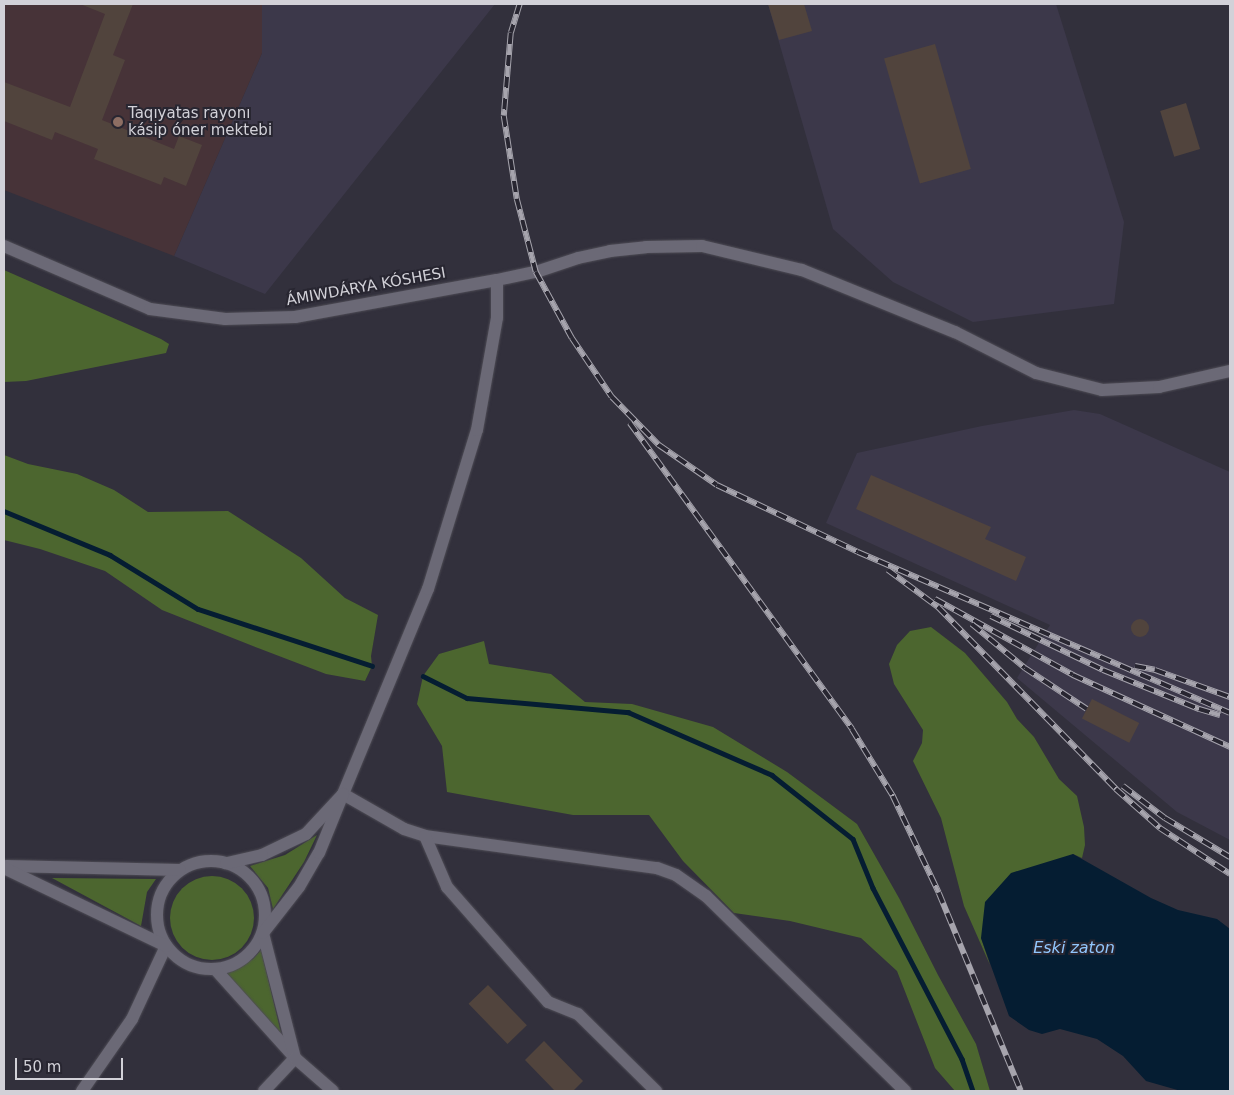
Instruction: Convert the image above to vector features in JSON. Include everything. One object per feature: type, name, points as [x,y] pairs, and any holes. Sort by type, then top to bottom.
[{"type":"street","name":"ÁMIWDÁRYA KÓSHESI","points":[[4,246],[150,309],[225,319],[295,317],[536,272],[578,258],[610,251],[646,247],[702,246],[802,270],[955,332],[1036,374],[1102,390],[1159,387],[1230,371]]},
{"type":"street","points":[[4,867],[166,946],[187,964],[215,969],[230,966],[244,958],[255,946],[263,933],[300,887],[319,853],[428,588],[477,430],[497,318],[497,280]]},
{"type":"street","points":[[343,794],[404,829],[425,836],[657,868],[676,874],[706,896],[906,1091]]},
{"type":"street","points":[[4,867],[180,870],[203,862],[226,863],[262,856],[306,834],[343,794]]},
{"type":"street","points":[[425,836],[447,887],[548,1002],[578,1014],[656,1091]]},
{"type":"street","points":[[226,863],[242,871],[254,882],[262,898],[265,915],[263,933],[296,1058]]},
{"type":"street","points":[[82,1091],[132,1019],[166,946],[159,930],[158,905],[160,896],[168,882],[180,870]]},
{"type":"street","points":[[215,969],[296,1058],[333,1091]]},
{"type":"street","points":[[264,1091],[296,1058]]},
{"type":"shaded area","name":"Taqıyatas rayonı kásip óner mektebi","points":[[4,4],[262,4],[262,53],[174,256],[4,190]]},
{"type":"shaded area","points":[[262,4],[495,4],[265,294],[174,256],[262,53]]},
{"type":"shaded area","points":[[768,4],[1056,4],[1124,222],[1114,304],[973,322],[893,282],[833,229]]},
{"type":"shaded area","points":[[1074,410],[1100,414],[1230,472],[1230,840],[1177,812],[1017,678],[1050,625],[826,523],[857,453],[982,426]]},
{"type":"green space","points":[[4,270],[161,339],[169,344],[166,353],[26,381],[4,382]]},
{"type":"green space","points":[[4,455],[28,464],[77,474],[114,490],[148,512],[228,511],[301,558],[345,598],[378,615],[371,656],[372,666],[365,681],[326,674],[258,648],[162,610],[105,571],[40,549],[4,540]]},
{"type":"green space","points":[[931,627],[965,653],[1007,702],[1017,719],[1034,737],[1059,779],[1077,796],[1084,827],[1085,845],[1082,858],[1073,854],[981,938],[990,965],[964,906],[941,818],[913,761],[922,743],[923,730],[894,684],[889,664],[897,645],[910,631]]},
{"type":"green space","points":[[484,641],[489,664],[551,674],[585,702],[632,704],[713,727],[787,772],[857,824],[899,898],[976,1044],[990,1091],[955,1091],[935,1068],[897,971],[861,938],[790,921],[734,913],[683,861],[649,815],[573,815],[447,792],[442,746],[417,704],[423,676],[439,654]]},
{"type":"green space","points":[[317,835],[304,862],[273,909],[268,888],[250,866],[285,855]]},
{"type":"green space","points":[[212,876],[228,879],[247,895],[251,902],[254,918],[251,934],[235,953],[228,957],[212,960],[196,957],[177,941],[173,934],[170,918],[173,902],[189,883],[196,879]]},
{"type":"green space","points":[[52,878],[156,879],[147,892],[141,926]]},
{"type":"green space","points":[[261,950],[281,1033],[226,974],[253,959]]},
{"type":"water","name":"Eski zaton","points":[[1073,854],[1151,898],[1178,910],[1217,919],[1230,929],[1230,1091],[1181,1091],[1146,1081],[1123,1056],[1097,1039],[1060,1029],[1042,1034],[1029,1030],[1009,1016],[981,938],[985,902],[1011,873]]},
{"type":"building","points":[[80,4],[133,4],[113,55],[125,60],[102,120],[174,149],[179,136],[202,145],[186,186],[164,177],[161,185],[94,159],[98,149],[55,132],[52,140],[4,121],[4,82],[70,107],[105,14]]},
{"type":"building","points":[[768,4],[804,4],[812,31],[779,40]]},
{"type":"building","points":[[935,44],[971,169],[920,184],[884,59]]},
{"type":"building","points":[[1186,103],[1200,149],[1174,157],[1160,111]]},
{"type":"building","points":[[871,475],[991,527],[985,539],[1026,557],[1016,581],[856,509]]},
{"type":"building","points":[[1136,619],[1144,619],[1149,624],[1147,635],[1136,637],[1131,632],[1131,624]]},
{"type":"building","points":[[1092,699],[1139,723],[1129,743],[1082,719]]},
{"type":"building","points":[[488,985],[527,1025],[507,1044],[469,1004]]},
{"type":"building","points":[[544,1041],[583,1081],[573,1091],[555,1091],[525,1060]]},
{"type":"waterway","points":[[4,511],[110,555],[198,609],[372,666]]},
{"type":"waterway","points":[[423,676],[467,698],[628,712],[772,775],[853,839],[873,888],[962,1059],[973,1091]]},
{"type":"railway","points":[[520,4],[511,33],[504,116],[517,199],[536,272],[572,338],[612,397],[659,445],[717,485],[858,552],[1230,713]]},
{"type":"railway","points":[[630,423],[852,729],[893,796],[939,893],[1021,1091]]},
{"type":"railway","points":[[888,570],[938,607],[1116,789],[1160,828],[1230,874]]},
{"type":"railway","points":[[935,599],[1073,675],[1230,747]]},
{"type":"railway","points":[[991,616],[1103,670],[1199,709],[1220,715]]},
{"type":"railway","points":[[972,624],[1025,668],[1087,709]]},
{"type":"railway","points":[[1135,666],[1155,670],[1230,697]]},
{"type":"railway","points":[[1123,786],[1165,818],[1230,857]]},
{"type":"place","name":"Taqıyatas rayonı kásip óner mektebi","points":[[118,122]]}]
